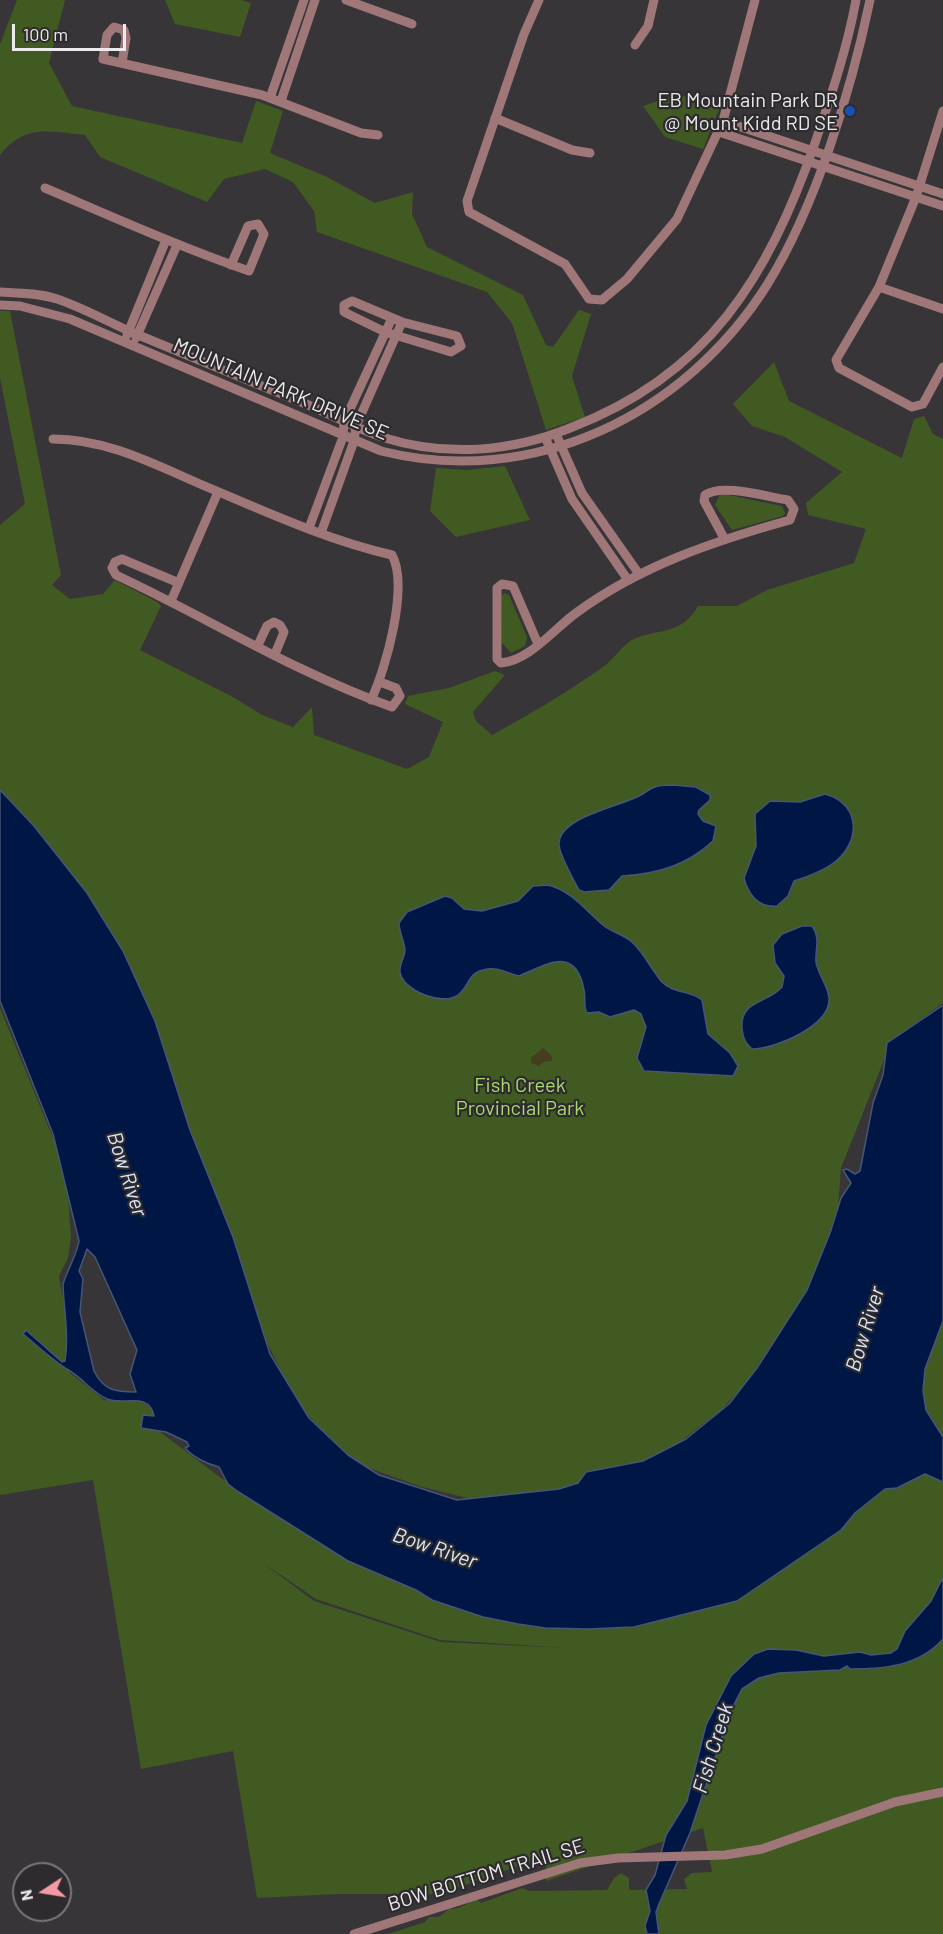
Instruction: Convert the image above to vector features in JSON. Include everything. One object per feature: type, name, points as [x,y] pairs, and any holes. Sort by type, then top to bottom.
[{"type":"street","points":[[270,98],[304,0]]},
{"type":"street","points":[[281,101],[315,0]]},
{"type":"street","points":[[346,0],[412,24]]},
{"type":"street","points":[[538,0],[524,34],[467,201],[469,212],[536,246],[565,264],[589,299],[602,300],[627,279],[677,219],[723,121],[754,0]]},
{"type":"street","points":[[635,45],[648,26],[654,0]]},
{"type":"street","name":"MOUNTAIN PARK DRIVE SE","points":[[0,292],[55,298],[344,422],[405,444],[447,449],[501,448],[556,434],[619,406],[653,385],[699,349],[732,311],[755,279],[777,238],[813,150],[848,43],[856,0]]},
{"type":"street","name":"MOUNTAIN PARK DRIVE SE","points":[[0,305],[51,312],[343,437],[402,457],[446,463],[503,460],[561,447],[591,435],[651,402],[681,381],[708,357],[767,285],[822,167],[860,47],[870,0]]},
{"type":"street","points":[[122,63],[281,101],[361,134],[378,135]]},
{"type":"street","points":[[943,111],[916,197],[879,288],[836,360],[839,368],[912,407],[923,404],[943,367]]},
{"type":"street","points":[[495,118],[572,150],[590,153]]},
{"type":"street","points":[[723,121],[943,194]]},
{"type":"street","points":[[719,132],[943,206]]},
{"type":"street","points":[[45,188],[177,245],[231,265],[249,271],[264,234],[258,224],[248,226],[231,265]]},
{"type":"street","points":[[128,344],[166,240]]},
{"type":"street","points":[[133,332],[177,245]]},
{"type":"street","points":[[879,288],[943,309]]},
{"type":"street","points":[[352,301],[402,322],[457,336],[461,346],[451,352],[385,332],[349,317],[344,312],[344,305],[352,301]]},
{"type":"street","points":[[309,528],[343,437],[344,422],[392,318]]},
{"type":"street","points":[[321,533],[354,441],[356,426],[398,336],[402,322]]},
{"type":"street","points":[[556,434],[582,494],[639,574]]},
{"type":"street","points":[[545,437],[572,499],[628,580]]},
{"type":"street","points":[[53,439],[74,439],[117,448],[349,545],[392,555],[397,565],[396,614],[380,682],[371,700]]},
{"type":"street","points":[[538,644],[513,586],[502,584],[497,588],[497,659],[501,663],[513,663],[538,644],[577,613],[628,580],[724,538],[790,520],[795,509],[788,500],[723,489],[710,491],[705,495],[704,501],[724,538]]},
{"type":"street","points":[[171,601],[218,492]]},
{"type":"street","points":[[588,524],[597,516]]},
{"type":"street","points":[[179,583],[122,559],[115,562],[112,568],[116,575],[258,645],[319,678],[392,707],[398,703],[400,696],[396,688],[380,682]]},
{"type":"street","points":[[258,645],[267,626],[274,622],[280,625],[284,632],[275,654]]},
{"type":"street","name":"BOW BOTTOM TRAIL SE","points":[[354,1934],[580,1863],[707,1856],[762,1849],[872,1809],[943,1792]]},
{"type":"green space","points":[[17,0],[65,0],[49,63],[72,106],[242,143],[256,101],[283,111],[270,153],[327,177],[375,203],[413,192],[412,214],[427,247],[523,295],[546,345],[553,347],[579,310],[591,314],[572,376],[585,417],[546,430],[512,323],[487,292],[317,232],[314,211],[293,182],[265,169],[224,179],[207,202],[100,157],[85,135],[49,131],[28,134],[18,138],[0,155],[0,44]]},
{"type":"green space","points":[[165,0],[241,0],[251,3],[240,37],[175,24]]},
{"type":"green space","points":[[678,94],[719,109],[703,149],[665,137],[643,106]]},
{"type":"green space","name":"Fish Creek Provincial Park","points":[[0,311],[10,311],[61,575],[52,585],[70,599],[103,594],[115,580],[161,606],[140,650],[233,697],[262,715],[293,727],[312,707],[314,735],[407,769],[429,757],[443,722],[405,704],[408,696],[449,688],[495,671],[505,675],[473,712],[476,721],[492,735],[549,702],[607,664],[630,641],[677,627],[691,616],[698,606],[737,606],[767,590],[854,563],[866,529],[808,515],[806,503],[842,472],[785,437],[752,426],[733,404],[774,362],[789,401],[902,458],[914,419],[924,416],[933,434],[943,439],[943,1003],[892,1040],[841,1168],[838,1210],[828,1242],[807,1292],[745,1384],[721,1410],[677,1444],[715,1483],[457,1500],[467,1498],[419,1486],[358,1464],[308,1415],[289,1387],[0,801],[0,525],[25,504],[0,378]]},
{"type":"green space","points":[[505,466],[530,520],[456,537],[430,511],[436,468],[467,470]]},
{"type":"green space","points":[[724,494],[782,506],[785,513],[783,516],[732,530],[715,505],[719,496]]},
{"type":"green space","points":[[505,593],[509,595],[527,637],[525,646],[511,653],[502,643],[501,596]]},
{"type":"green space","points":[[0,1008],[55,1143],[68,1195],[71,1237],[68,1258],[59,1276],[69,1333],[66,1362],[70,1373],[104,1400],[141,1401],[154,1411],[151,1425],[221,1478],[278,1511],[447,1593],[943,1283],[943,1934],[388,1934],[425,1922],[429,1917],[439,1917],[449,1909],[458,1908],[477,1899],[481,1903],[522,1888],[530,1891],[607,1890],[614,1878],[621,1873],[629,1878],[629,1890],[687,1889],[684,1879],[692,1873],[712,1872],[703,1828],[546,1881],[546,1856],[440,1894],[338,1894],[257,1898],[233,1751],[141,1769],[93,1480],[0,1495]],"holes":[[[263,1563],[316,1599],[440,1640],[569,1648],[441,1642],[314,1601]]]},
{"type":"sand","points":[[543,1048],[552,1056],[552,1061],[543,1062],[539,1066],[531,1063],[531,1058]]},
{"type":"water","points":[[673,785],[696,787],[710,795],[710,800],[699,810],[698,814],[703,821],[716,826],[713,841],[693,856],[671,867],[622,876],[609,890],[584,892],[579,890],[561,854],[559,844],[562,835],[569,827],[592,814],[630,800],[655,787]]},
{"type":"water","name":"Bow River","points":[[0,790],[34,826],[87,893],[123,951],[155,1021],[190,1130],[233,1237],[270,1354],[309,1418],[348,1455],[379,1475],[457,1500],[559,1489],[578,1483],[586,1472],[643,1461],[686,1439],[729,1404],[757,1368],[807,1290],[830,1233],[841,1198],[851,1183],[843,1170],[847,1169],[855,1174],[860,1171],[873,1103],[883,1075],[887,1043],[943,1005],[943,1321],[925,1369],[923,1391],[926,1410],[943,1437],[943,1482],[925,1474],[897,1488],[885,1489],[855,1513],[841,1530],[737,1601],[634,1627],[545,1628],[483,1617],[432,1600],[416,1590],[348,1561],[237,1491],[228,1484],[219,1467],[200,1460],[188,1451],[185,1448],[189,1446],[187,1442],[166,1432],[141,1428],[143,1415],[154,1416],[147,1404],[141,1401],[107,1399],[23,1334],[26,1330],[62,1362],[65,1361],[63,1285],[79,1241],[53,1134],[0,1001]],"holes":[[[87,1249],[95,1257],[137,1350],[130,1374],[136,1392],[111,1389],[102,1383],[94,1371],[80,1312],[83,1279],[79,1271]]]},
{"type":"water","points":[[825,794],[846,806],[851,815],[852,836],[848,846],[842,856],[828,867],[794,881],[788,896],[777,906],[764,905],[751,894],[744,878],[756,846],[755,814],[770,801],[800,802]]},
{"type":"water","points":[[548,885],[571,896],[607,928],[630,941],[666,985],[702,1000],[708,1034],[730,1053],[738,1066],[733,1076],[644,1071],[637,1058],[646,1027],[641,1014],[634,1010],[610,1017],[599,1012],[587,1013],[580,976],[574,967],[567,963],[550,963],[519,976],[498,969],[483,970],[471,977],[458,995],[443,999],[415,991],[403,979],[400,969],[405,950],[399,923],[407,912],[445,896],[452,898],[464,909],[482,911],[518,901],[533,886]]},
{"type":"water","points":[[802,926],[812,926],[815,930],[816,962],[828,993],[827,1008],[821,1018],[800,1034],[774,1045],[752,1049],[746,1042],[742,1028],[745,1012],[782,987],[784,976],[775,963],[773,945],[782,934]]},
{"type":"water","name":"Fish Creek","points":[[943,1577],[943,1639],[923,1655],[888,1667],[850,1669],[847,1666],[840,1670],[779,1673],[759,1678],[742,1689],[730,1712],[690,1833],[656,1912],[659,1934],[647,1934],[645,1926],[650,1911],[646,1890],[655,1875],[666,1835],[687,1801],[706,1725],[731,1676],[754,1654],[768,1649],[796,1650],[824,1656],[860,1652],[871,1655],[891,1653],[897,1649],[905,1631],[931,1601]]},
{"type":"place","name":"EB Mountain Park DR @ Mount Kidd RD SE","points":[[850,111]]}]
